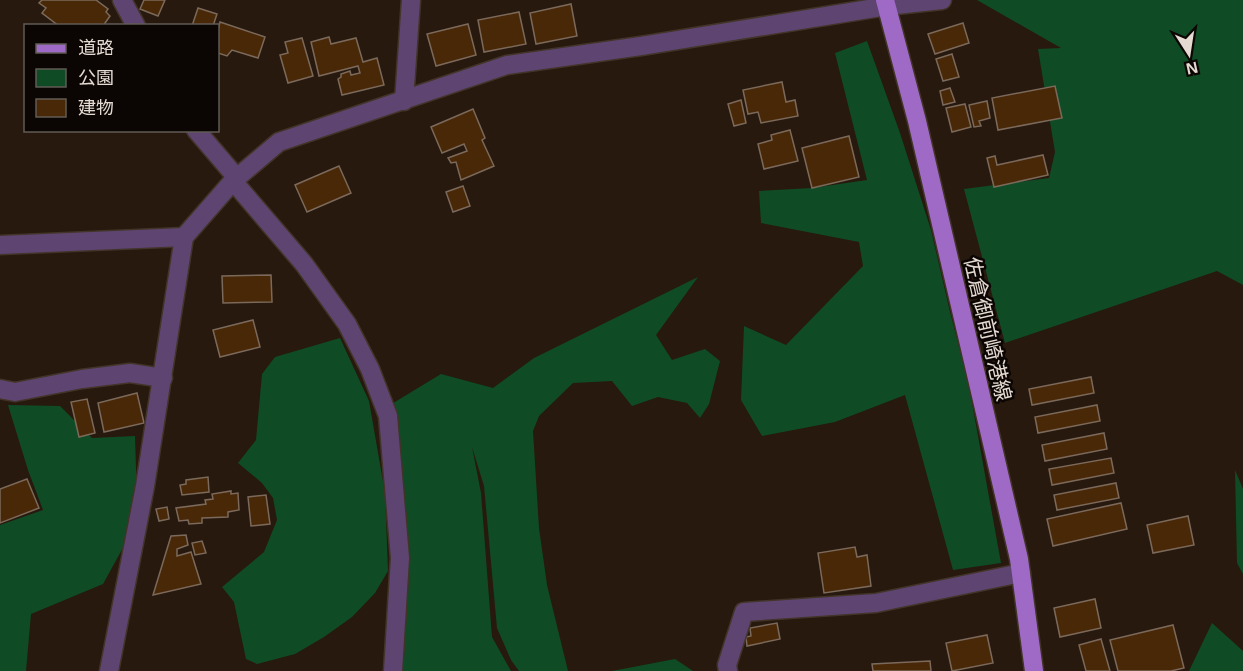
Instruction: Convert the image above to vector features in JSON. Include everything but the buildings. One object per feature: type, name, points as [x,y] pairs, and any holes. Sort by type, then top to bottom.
[{"type":"main road","name":"佐倉御前崎港線","points":[[886,3],[917,121],[1021,573],[1034,671]]},
{"type":"street","points":[[122,0],[135,24]]},
{"type":"street","points":[[404,101],[411,0]]},
{"type":"street","points":[[109,671],[145,486],[184,237],[235,179],[279,142],[507,65],[641,46],[886,3],[942,0]]},
{"type":"street","points":[[198,132],[304,264],[346,324],[370,369],[388,416],[400,558],[393,671]]},
{"type":"street","points":[[0,245],[184,237]]},
{"type":"street","points":[[0,389],[15,392],[82,379],[130,374],[163,378]]},
{"type":"street","points":[[728,671],[727,665],[744,612],[876,603],[1021,573]]},
{"type":"green space","points":[[977,0],[1243,0],[1243,285],[1217,271],[1005,343],[964,189],[1049,178],[1055,152],[1038,49],[1061,48]]},
{"type":"green space","points":[[867,41],[931,230],[968,381],[1001,563],[953,570],[905,395],[835,422],[762,436],[741,400],[744,326],[786,345],[863,266],[859,242],[761,223],[759,191],[812,188],[867,180],[835,53]]},
{"type":"green space","points":[[698,277],[656,335],[672,360],[705,349],[720,361],[709,404],[700,418],[687,403],[658,397],[632,406],[612,381],[573,383],[539,416],[533,431],[539,528],[547,585],[568,671],[519,671],[511,660],[497,628],[484,486],[472,447],[481,493],[492,637],[511,671],[403,671],[402,524],[385,408],[441,374],[493,388],[534,358]]},
{"type":"green space","points":[[340,338],[369,401],[385,493],[388,571],[375,593],[352,617],[324,637],[295,654],[257,664],[246,659],[234,602],[222,587],[264,552],[277,520],[273,498],[262,483],[238,463],[256,440],[262,374],[275,357]]},
{"type":"green space","points":[[8,405],[60,406],[92,438],[135,436],[137,500],[130,535],[103,584],[31,614],[26,671],[0,671],[0,525],[43,510]]},
{"type":"green space","points":[[1235,470],[1243,489],[1243,574],[1237,563]]},
{"type":"green space","points":[[1212,623],[1243,651],[1243,671],[1189,671]]},
{"type":"green space","points":[[675,659],[693,671],[612,671]]}]
